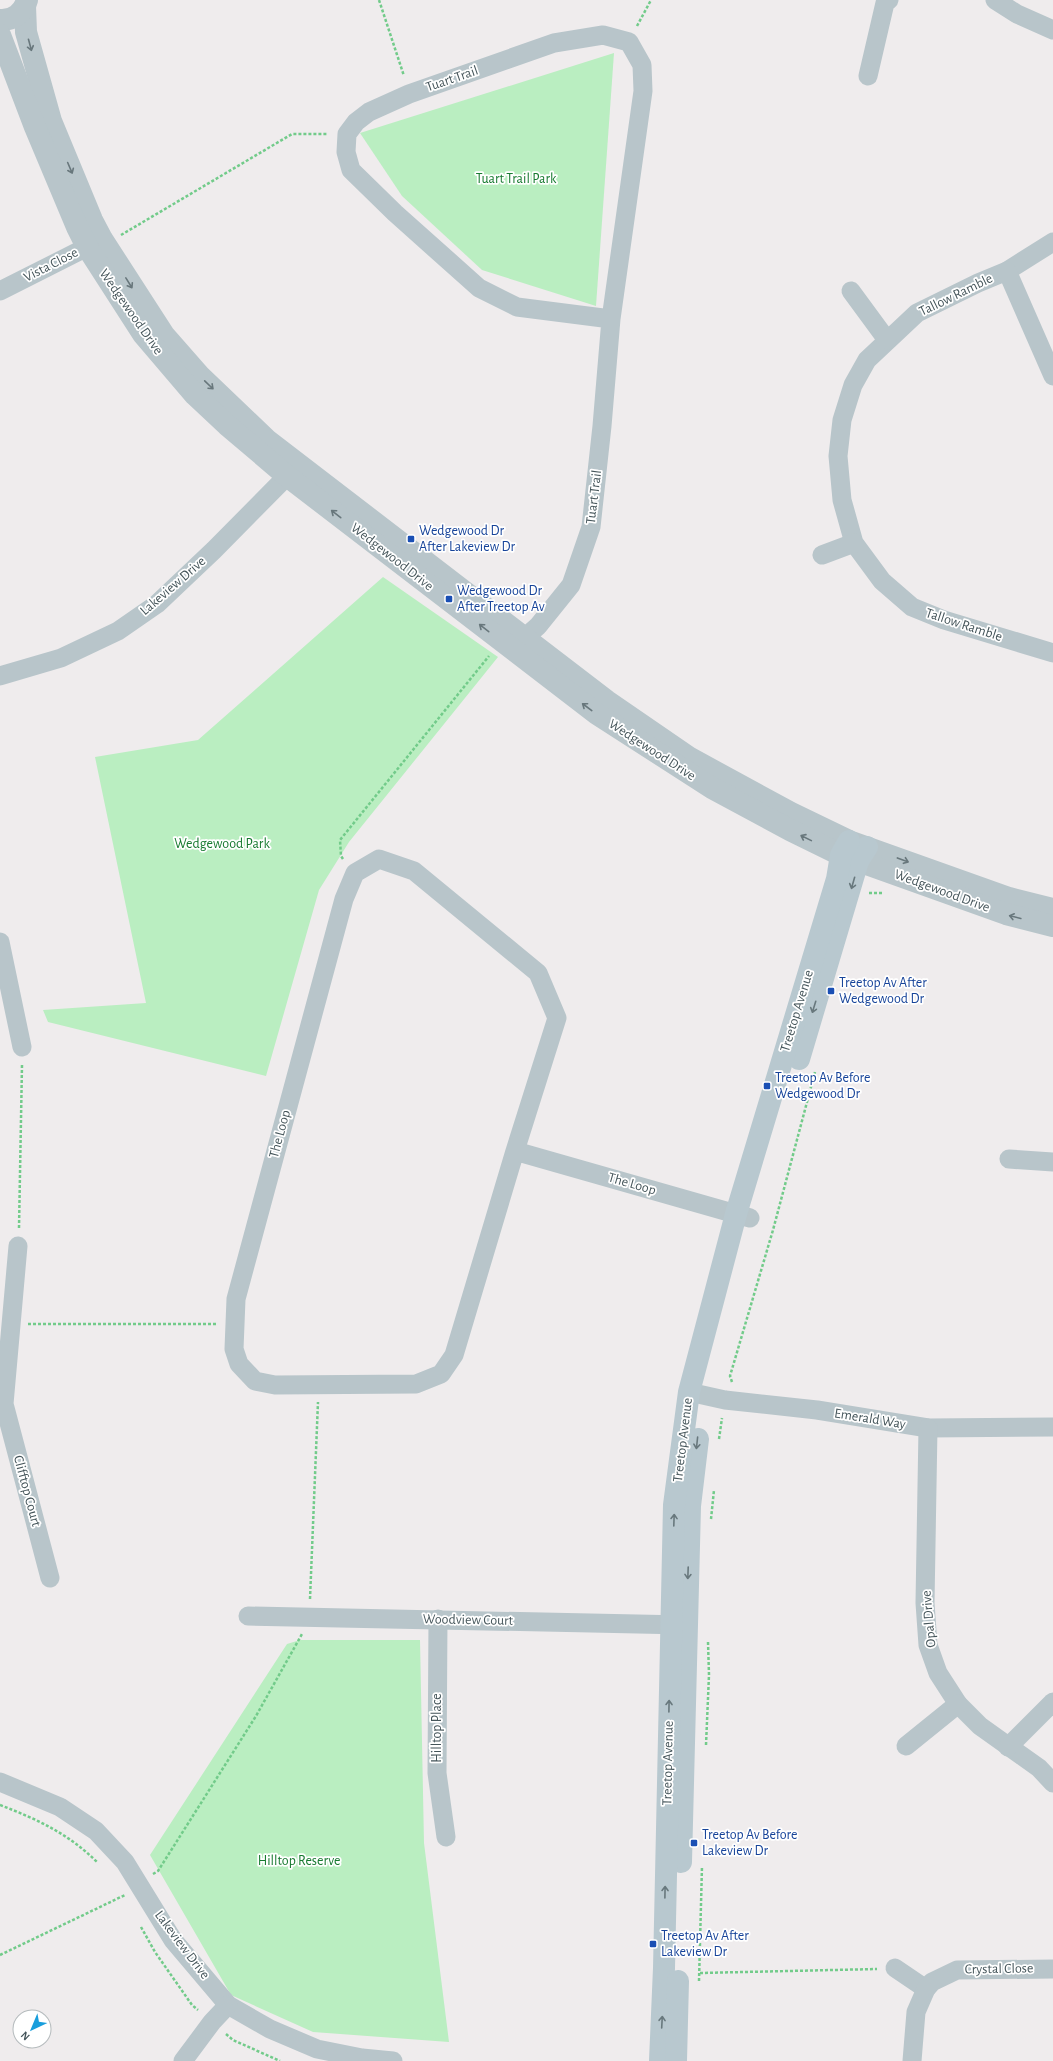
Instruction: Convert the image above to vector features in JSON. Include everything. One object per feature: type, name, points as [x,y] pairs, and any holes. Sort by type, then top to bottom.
[{"type":"main road","name":"Treetop Avenue","points":[[676,2061],[679,1624],[674,1505],[696,1393],[743,1216],[837,879],[854,851]]},
{"type":"main road","name":"Treetop Avenue","points":[[660,2061],[679,1624]]},
{"type":"street","points":[[868,76],[885,3],[889,0]]},
{"type":"street","points":[[995,0],[1017,14],[1053,30]]},
{"type":"street","points":[[0,20],[12,18],[20,13],[27,2]]},
{"type":"street","name":"Wedgewood Drive","points":[[27,2],[26,32],[51,121],[101,242],[169,341],[200,376],[238,413],[293,471],[509,647],[597,714],[712,788],[790,830],[1009,898],[1053,909]]},
{"type":"street","name":"Wedgewood Drive","points":[[0,35],[35,127],[77,227],[101,242]]},
{"type":"street","name":"Tuart Trail","points":[[347,134],[356,122],[369,112],[409,94],[554,43],[603,35],[629,42],[642,65],[643,92],[611,319],[602,426],[591,527],[571,585],[538,626],[509,647]]},
{"type":"street","points":[[347,134],[346,152],[352,170],[395,213],[479,288],[517,307],[611,319]]},
{"type":"street","name":"Vista Close","points":[[0,291],[101,242]]},
{"type":"street","name":"Tallow Ramble","points":[[1053,242],[1007,271],[978,283],[917,313],[887,340],[867,360],[853,385],[842,420],[838,456],[842,500],[854,543],[882,580],[912,607],[944,620],[1053,653]]},
{"type":"street","points":[[1007,271],[1053,376]]},
{"type":"street","points":[[851,291],[887,340]]},
{"type":"street","name":"Lakeview Drive","points":[[0,676],[61,658],[118,631],[158,604],[293,471]]},
{"type":"street","points":[[822,555],[854,543]]},
{"type":"street","name":"Wedgewood Drive","points":[[854,851],[1006,914],[1053,926]]},
{"type":"street","name":"The Loop","points":[[379,859],[414,871],[538,973],[557,1018],[515,1150],[454,1355],[441,1374],[416,1384],[318,1383],[275,1385],[255,1381],[239,1364],[234,1349],[236,1299],[286,1108],[344,899],[355,873],[379,859]]},
{"type":"street","points":[[0,942],[22,1047]]},
{"type":"street","name":"The Loop","points":[[515,1150],[743,1216]]},
{"type":"street","points":[[1009,1159],[1053,1162]]},
{"type":"street","name":"Clifftop Court","points":[[18,1246],[12,1324],[2,1404],[50,1578]]},
{"type":"street","name":"Emerald Way","points":[[696,1393],[725,1400],[817,1410],[928,1428],[1053,1427]]},
{"type":"street","name":"Opal Drive","points":[[928,1428],[925,1603],[928,1645],[938,1673],[958,1704],[980,1726],[1039,1768],[1053,1783]]},
{"type":"street","name":"Woodview Court","points":[[248,1616],[679,1624]]},
{"type":"street","name":"Hilltop Place","points":[[438,1619],[437,1773],[446,1837]]},
{"type":"street","points":[[1008,1746],[1053,1702]]},
{"type":"street","points":[[906,1746],[958,1704]]},
{"type":"street","name":"Lakeview Drive","points":[[0,1782],[60,1807],[96,1831],[125,1862],[131,1891],[228,2005],[270,2029],[317,2049],[362,2058],[393,2061]]},
{"type":"street","points":[[895,1968],[926,1989]]},
{"type":"street","name":"Crystal Close","points":[[912,2061],[916,2012],[926,1989],[932,1982],[957,1970],[1053,1969]]},
{"type":"street","points":[[184,2061],[212,2022],[228,2005]]},
{"type":"path","points":[[379,0],[409,94]]},
{"type":"path","points":[[629,42],[651,0]]},
{"type":"path","points":[[101,242],[292,134],[347,134]]},
{"type":"path","points":[[355,873],[341,856],[340,840],[509,647]]},
{"type":"path","points":[[867,899],[870,892]]},
{"type":"path","points":[[18,1246],[22,1047]]},
{"type":"path","points":[[719,1444],[725,1400],[734,1387],[730,1376],[773,1230],[817,1066]]},
{"type":"path","points":[[12,1324],[234,1324]]},
{"type":"path","points":[[0,1956],[131,1891],[158,1871],[256,1716],[300,1640],[309,1617],[318,1383]]},
{"type":"path","points":[[711,1524],[714,1488]]},
{"type":"path","points":[[706,1752],[709,1675],[708,1636]]},
{"type":"path","points":[[0,1805],[53,1828],[81,1846],[102,1867]]},
{"type":"path","points":[[702,1859],[700,1973],[895,1968]]},
{"type":"path","points":[[119,1889],[131,1891]]},
{"type":"path","points":[[127,1902],[131,1891]]},
{"type":"path","points":[[137,1920],[155,1952],[192,2005],[233,2040],[280,2061]]},
{"type":"green space","name":"Tuart Trail Park","points":[[614,53],[596,306],[482,270],[402,196],[360,133]]},
{"type":"green space","name":"Wedgewood Park","points":[[383,577],[498,657],[349,842],[319,890],[266,1076],[48,1022],[43,1010],[146,1003],[95,757],[198,740]]},
{"type":"green space","name":"Hilltop Reserve","points":[[300,1640],[420,1640],[424,1843],[449,2042],[313,2032],[231,1995],[150,1855],[287,1644]]},
{"type":"place","name":"Wedgewood Dr After Lakeview Dr","points":[[411,539]]},
{"type":"place","name":"Wedgewood Dr After Treetop Av","points":[[449,599]]},
{"type":"place","name":"Treetop Av After Wedgewood Dr","points":[[831,991]]},
{"type":"place","name":"Treetop Av Before Wedgewood Dr","points":[[767,1086]]},
{"type":"place","name":"Treetop Av Before Lakeview Dr","points":[[694,1843]]},
{"type":"place","name":"Treetop Av After Lakeview Dr","points":[[653,1944]]}]
